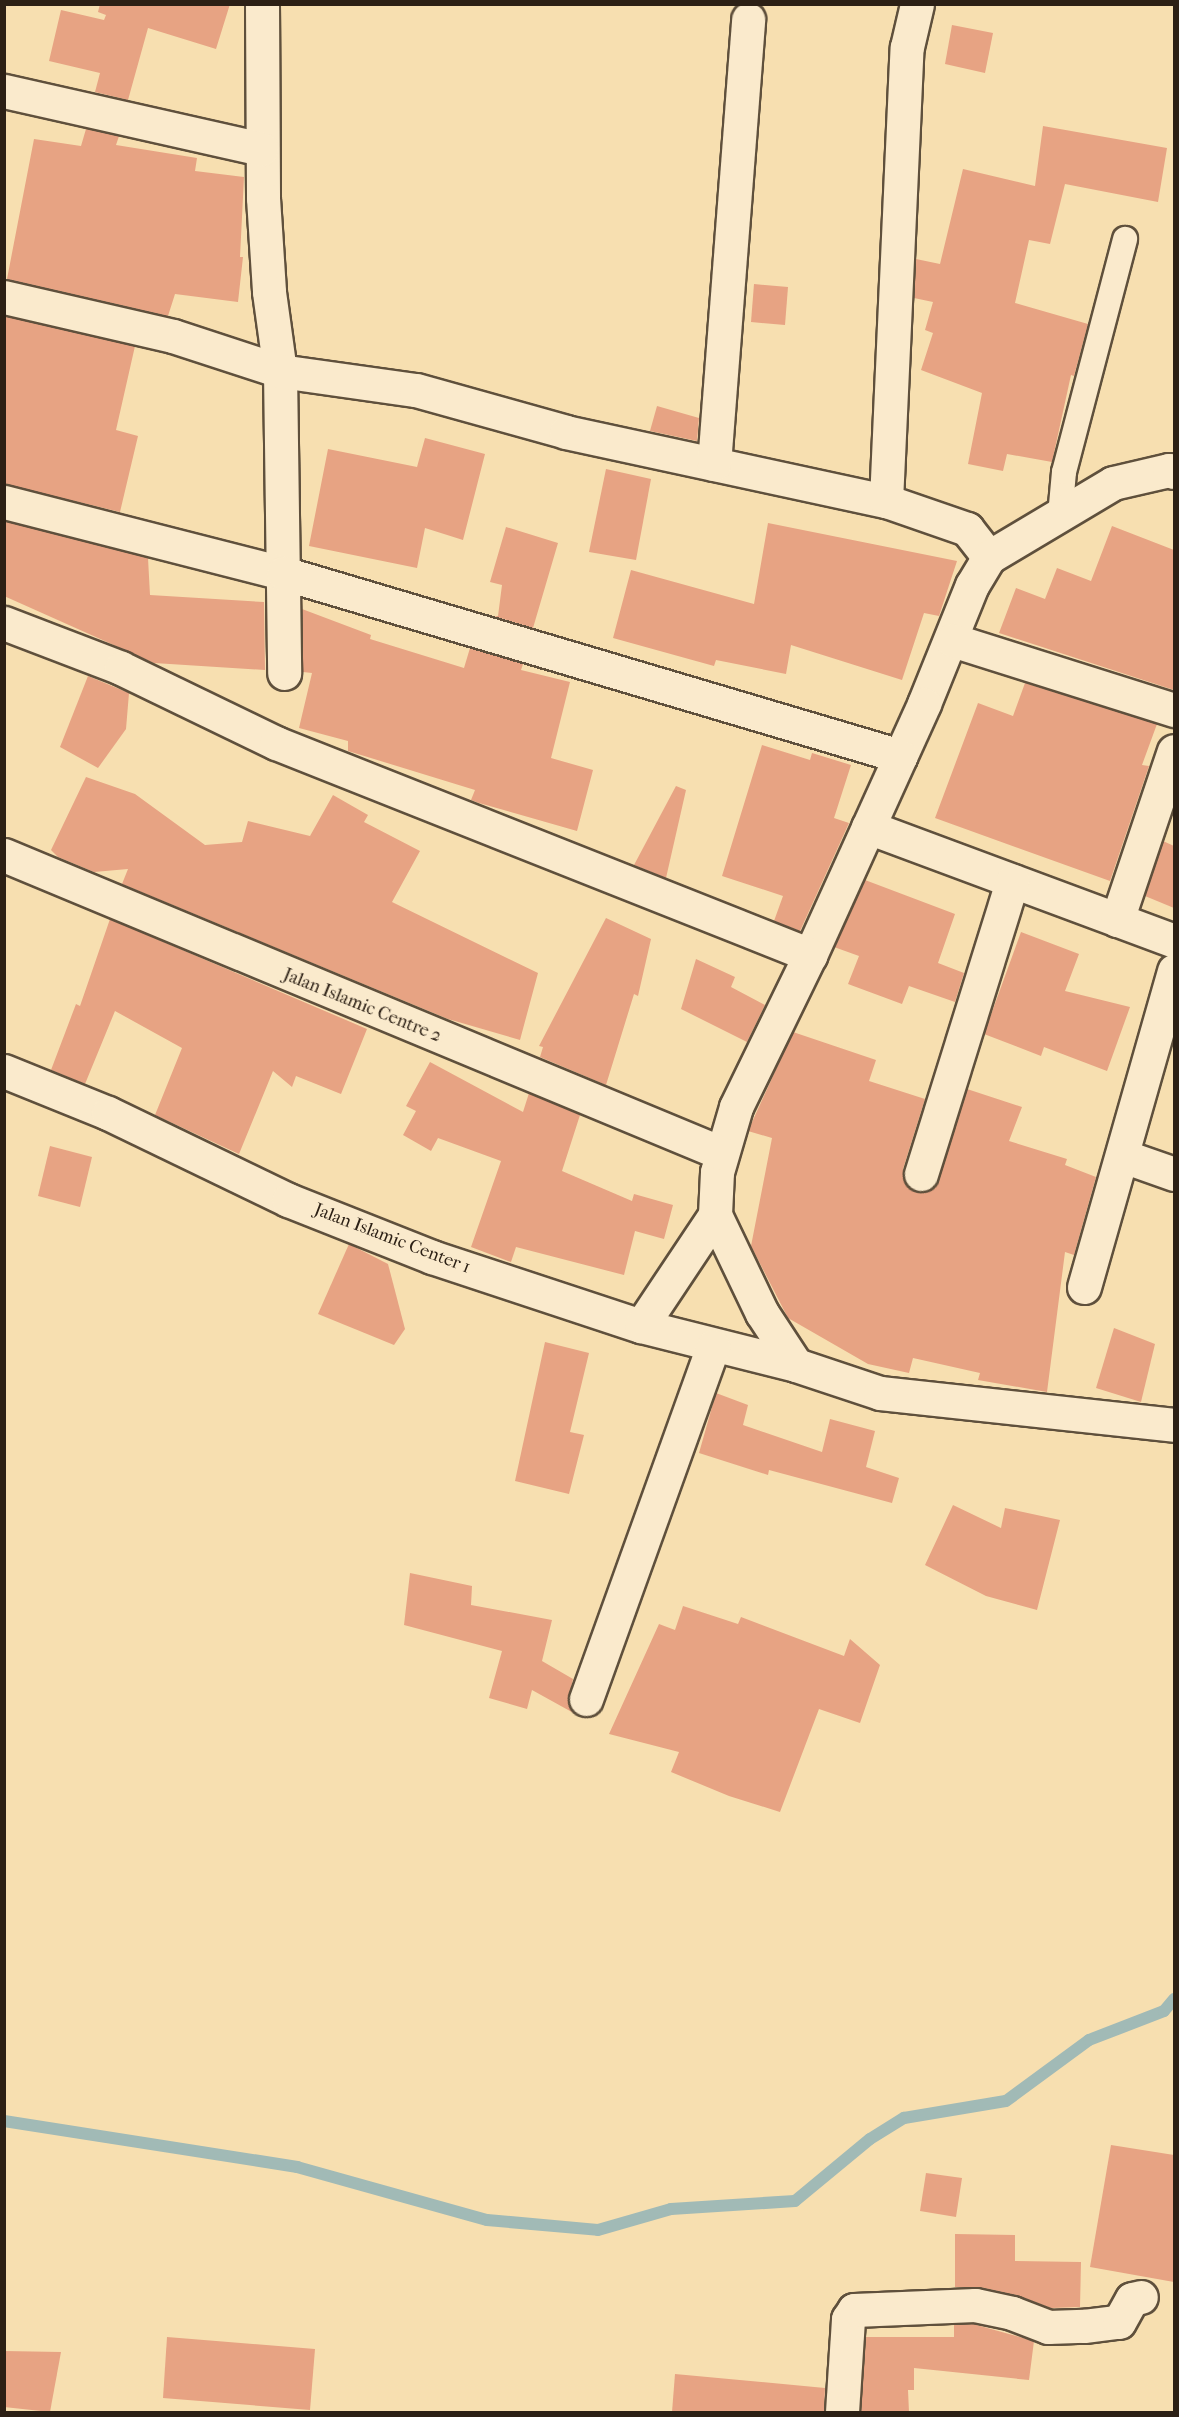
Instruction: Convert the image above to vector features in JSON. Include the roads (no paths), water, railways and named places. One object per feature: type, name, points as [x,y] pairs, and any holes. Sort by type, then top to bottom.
[{"type":"street","points":[[262,4],[262,149],[268,292],[280,371],[284,674]]},
{"type":"street","points":[[885,501],[907,47],[917,4]]},
{"type":"street","points":[[714,464],[748,19]]},
{"type":"street","points":[[4,91],[262,149]]},
{"type":"street","points":[[4,297],[173,336],[280,371],[416,390],[567,432],[885,501],[967,529],[989,557]]},
{"type":"street","points":[[641,1326],[715,1215],[721,1154],[736,1107],[810,955],[868,827],[951,640],[972,585],[989,557],[1113,483],[1173,464]]},
{"type":"street","points":[[4,501],[283,573],[900,756]]},
{"type":"street","points":[[4,623],[121,668],[276,743],[810,955]]},
{"type":"street","points":[[951,640],[1174,710]]},
{"type":"street","points":[[1116,920],[1174,751]]},
{"type":"street","points":[[868,827],[1174,940]]},
{"type":"street","name":"Jalan Islamic Centre 2","points":[[4,855],[721,1154]]},
{"type":"street","points":[[921,1174],[1012,881]]},
{"type":"street","points":[[1084,1287],[1174,971]]},
{"type":"street","name":"Jalan Islamic Center 1","points":[[4,1071],[108,1113],[299,1204],[432,1257],[641,1326],[713,1346],[796,1365],[880,1393],[1174,1425]]},
{"type":"street","points":[[1123,1156],[1174,1174]]},
{"type":"street","points":[[715,1215],[762,1313],[796,1365]]},
{"type":"street","points":[[586,1698],[713,1346]]},
{"type":"street","points":[[842,2412],[848,2319],[854,2310],[975,2305],[1012,2313],[1047,2326],[1084,2326],[1119,2322],[1126,2314],[1129,2303],[1141,2297]]},
{"type":"lane","points":[[1060,516],[1064,472],[1125,239]]},
{"type":"waterway","points":[[4,2121],[297,2167],[487,2220],[598,2230],[671,2209],[795,2201],[870,2139],[904,2118],[1006,2101],[1089,2040],[1164,2011],[1174,1999]]}]
